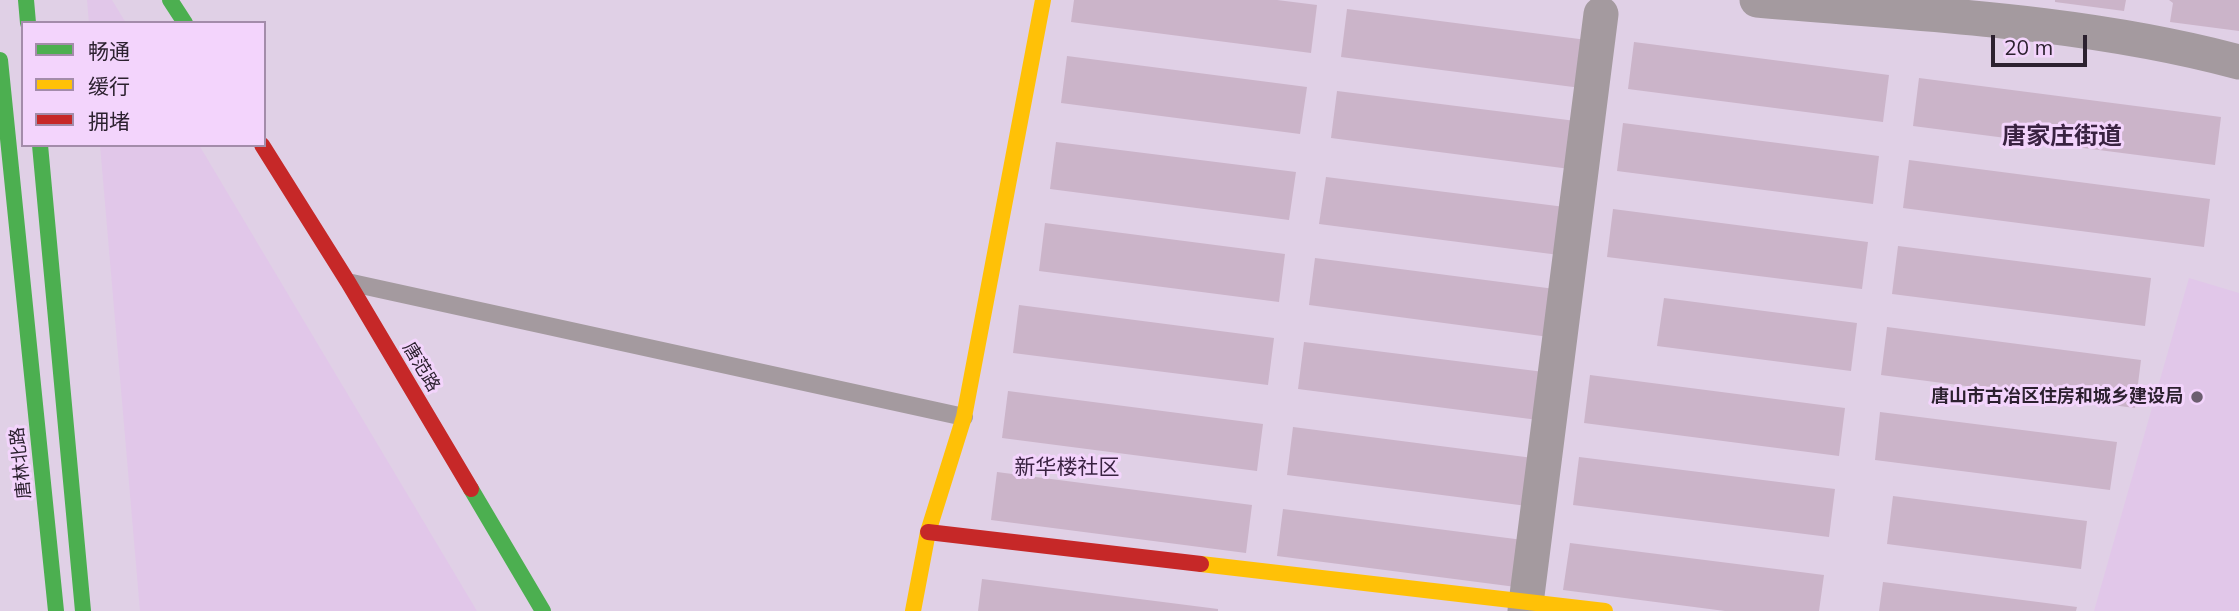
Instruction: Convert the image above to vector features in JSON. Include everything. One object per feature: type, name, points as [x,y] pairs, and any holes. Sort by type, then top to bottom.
[{"type":"street","points":[[26,0],[28,21]]},
{"type":"street","points":[[170,0],[184,21]]},
{"type":"street","points":[[913,611],[928,532],[964,417],[1043,0]]},
{"type":"street","points":[[1757,0],[2040,23],[2204,52],[2239,62]]},
{"type":"street","points":[[1526,606],[1601,14]]},
{"type":"street","name":"唐林北路","points":[[0,60],[55,611]]},
{"type":"street","points":[[40,147],[83,611]]},
{"type":"street","name":"唐范路","points":[[263,147],[348,282],[543,611]]},
{"type":"street","points":[[928,532],[1526,606],[1605,611]]},
{"type":"lane","points":[[348,282],[964,417]]},
{"type":"shaded area","points":[[87,0],[112,0],[125,21],[89,21]]},
{"type":"shaded area","points":[[100,147],[200,147],[477,611],[140,611]]},
{"type":"shaded area","name":"唐山市古冶区住房和城乡建设局","points":[[2189,278],[2239,293],[2239,611],[2094,611]]},
{"type":"building","points":[[1074,0],[1277,0],[1317,5],[1311,53],[1071,22]]},
{"type":"building","points":[[2055,0],[2126,0],[2124,11]]},
{"type":"building","points":[[2169,0],[2239,0],[2239,31],[2170,22],[2173,3]]},
{"type":"building","points":[[1347,9],[1587,40],[1581,88],[1341,57]]},
{"type":"building","points":[[1634,42],[1889,75],[1883,122],[1628,89]]},
{"type":"building","points":[[1067,56],[1307,87],[1300,134],[1061,103]]},
{"type":"building","points":[[1919,78],[2221,117],[2215,165],[1913,126]]},
{"type":"building","points":[[1337,91],[1576,121],[1570,169],[1331,138]]},
{"type":"building","points":[[1623,123],[1879,156],[1873,204],[1617,171]]},
{"type":"building","points":[[1056,142],[1296,172],[1289,220],[1050,189]]},
{"type":"building","points":[[1909,160],[2210,199],[2204,247],[1903,208]]},
{"type":"building","points":[[1326,177],[1565,207],[1559,255],[1319,224]]},
{"type":"building","points":[[1613,209],[1868,242],[1862,289],[1607,257]]},
{"type":"building","points":[[1045,223],[1285,254],[1279,302],[1039,271]]},
{"type":"building","points":[[1898,246],[2151,278],[2145,326],[1892,294]]},
{"type":"building","points":[[1315,258],[1555,289],[1549,337],[1309,305]]},
{"type":"building","points":[[1664,298],[1857,323],[1851,371],[1657,346]]},
{"type":"building","points":[[1019,305],[1274,338],[1268,385],[1013,353]]},
{"type":"building","points":[[1887,327],[2141,360],[2135,408],[1881,375]]},
{"type":"building","points":[[1304,342],[1544,372],[1538,420],[1298,389]]},
{"type":"building","points":[[1590,375],[1845,408],[1839,456],[1584,423]]},
{"type":"building","points":[[1008,391],[1263,424],[1257,471],[1002,438]]},
{"type":"building","points":[[1880,412],[2117,442],[2110,490],[1875,460]]},
{"type":"building","points":[[1293,427],[1533,458],[1527,506],[1287,475]]},
{"type":"building","points":[[1579,457],[1835,489],[1829,537],[1573,505]]},
{"type":"building","points":[[997,472],[1252,505],[1246,553],[991,520]]},
{"type":"building","points":[[1893,496],[2087,521],[2081,569],[1887,544]]},
{"type":"building","points":[[1283,509],[1523,540],[1516,587],[1277,556]]},
{"type":"building","points":[[1570,543],[1824,575],[1819,611],[1725,611],[1563,590]]},
{"type":"building","points":[[982,579],[1218,609],[1218,611],[978,611]]},
{"type":"building","points":[[1883,582],[2077,607],[2076,611],[1879,611]]},
{"type":"traffic: fast","points":[[26,0],[28,21]]},
{"type":"traffic: fast","points":[[170,0],[184,21]]},
{"type":"traffic: fast","points":[[0,60],[56,611]]},
{"type":"traffic: fast","points":[[40,147],[83,611]]},
{"type":"traffic: fast","points":[[471,489],[543,611]]},
{"type":"traffic: slow","points":[[913,611],[928,532],[964,417],[1043,0]]},
{"type":"traffic: slow","points":[[1201,564],[1605,611]]},
{"type":"traffic: jam","points":[[263,147],[348,282],[471,489]]},
{"type":"traffic: jam","points":[[928,532],[1201,564]]},
{"type":"place","name":"唐山市古冶区住房和城乡建设局","points":[[2197,397]]},
{"type":"district","name":"唐家庄街道","points":[[2062,137]]},
{"type":"district","name":"新华楼社区","points":[[1067,468]]}]
